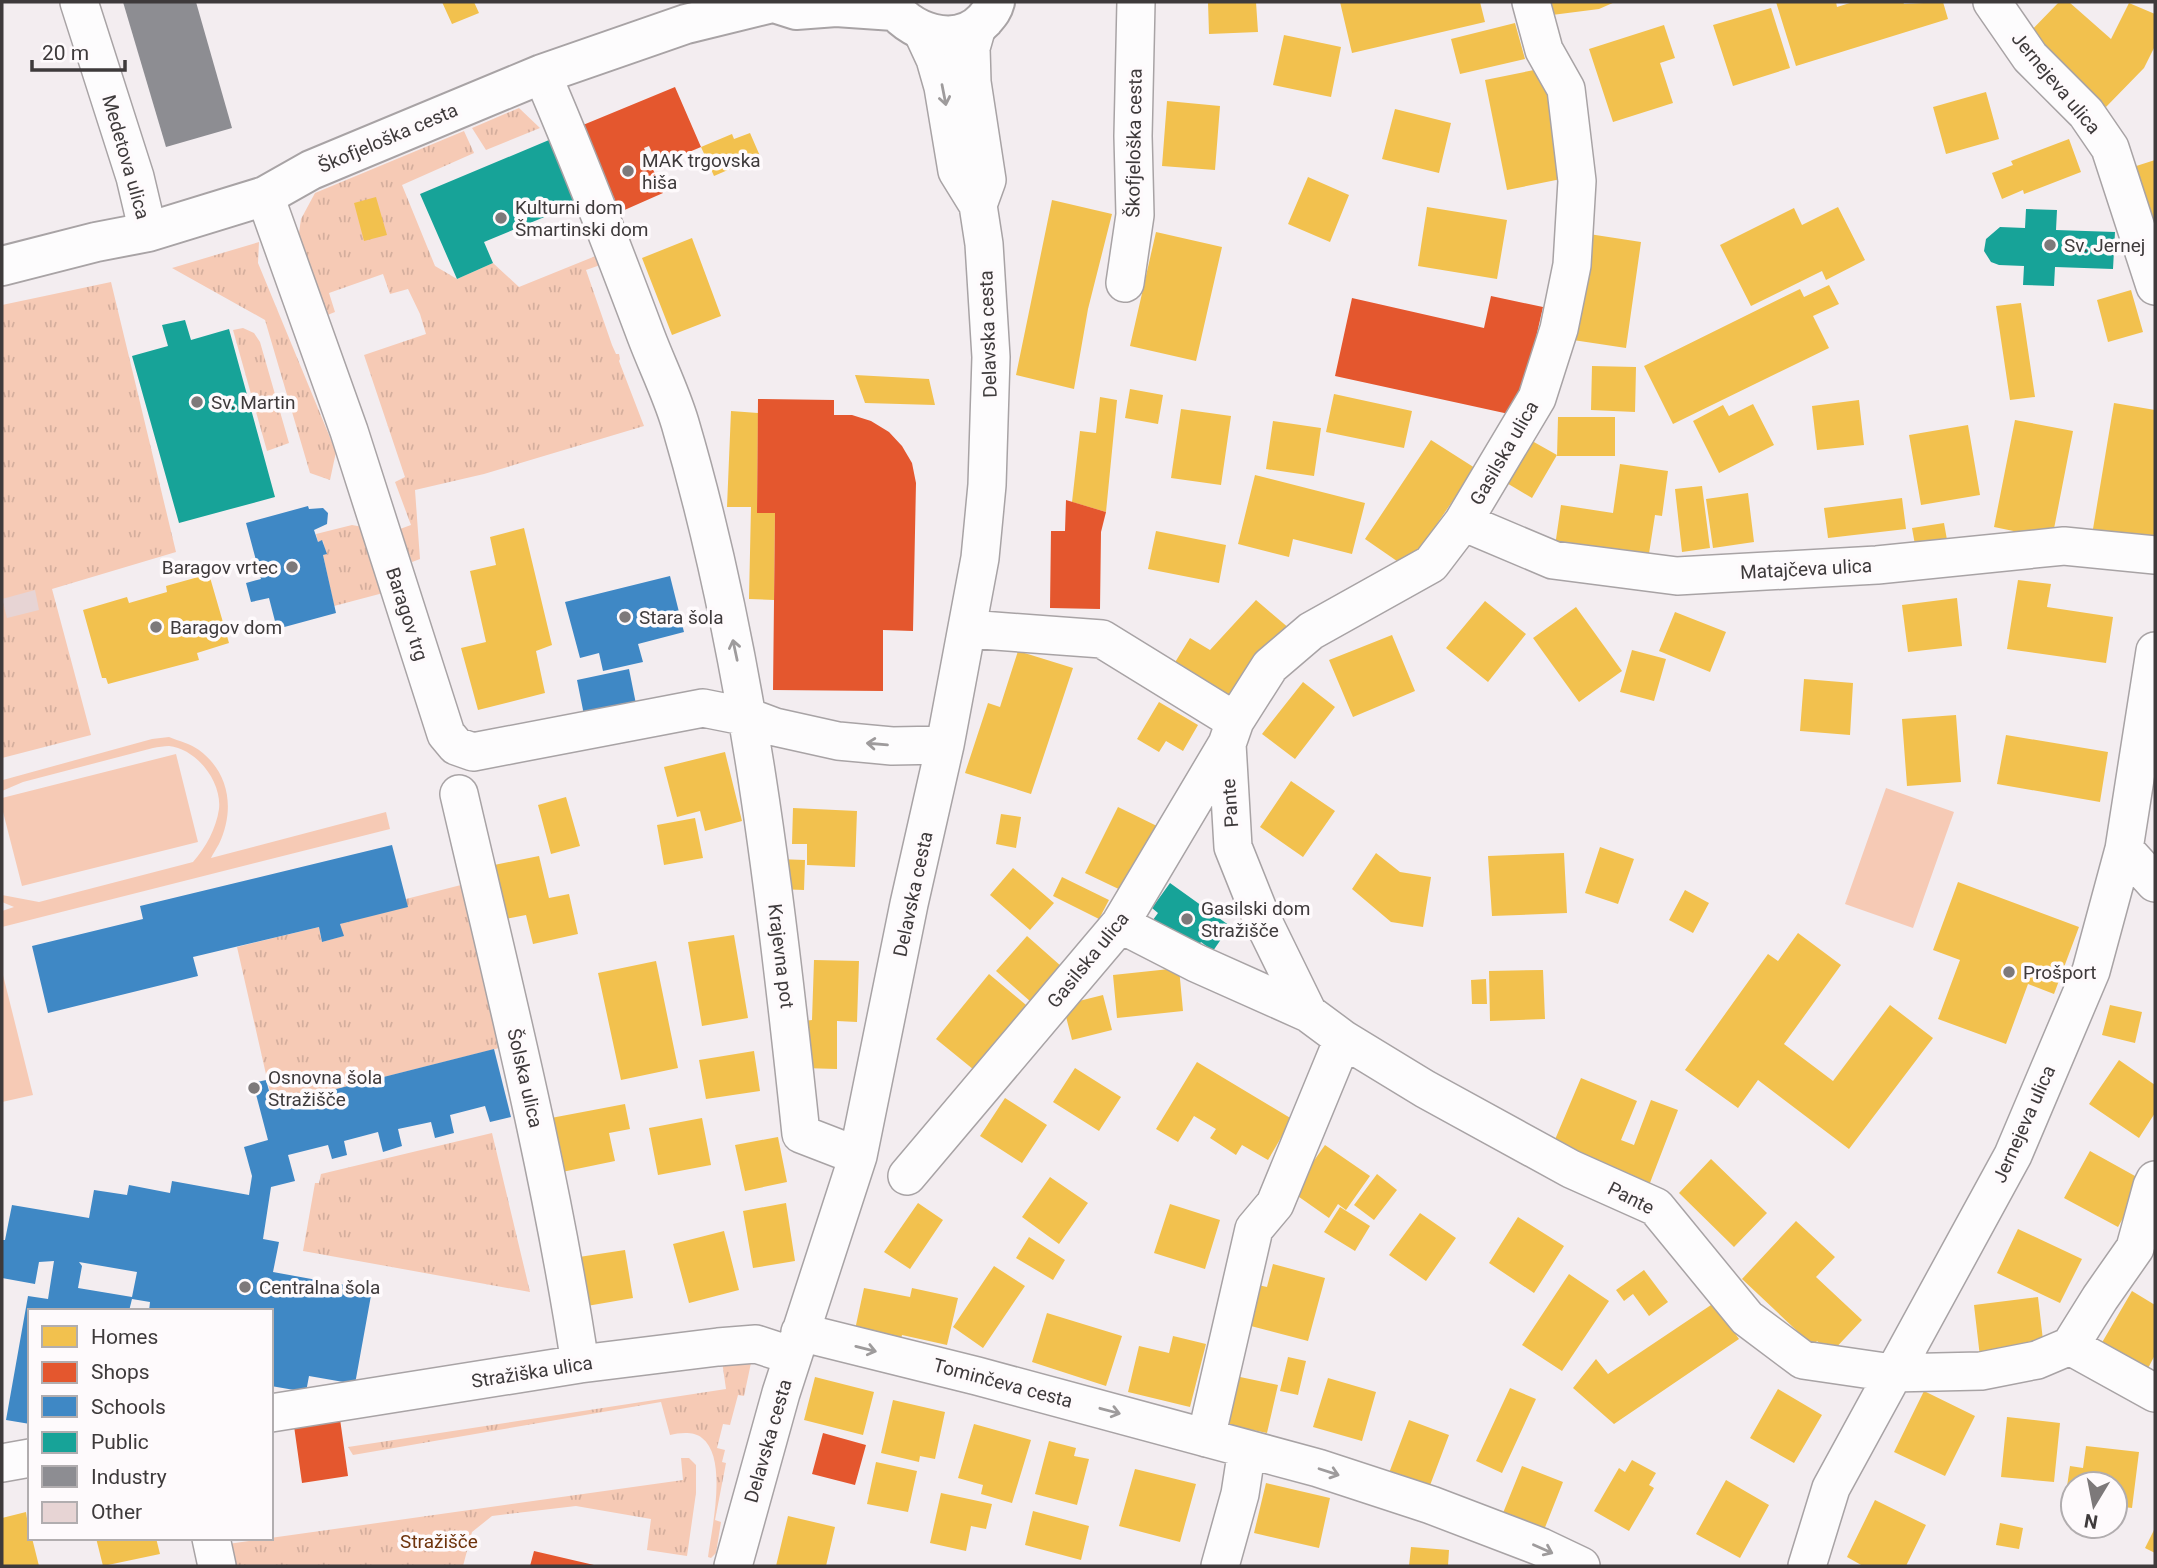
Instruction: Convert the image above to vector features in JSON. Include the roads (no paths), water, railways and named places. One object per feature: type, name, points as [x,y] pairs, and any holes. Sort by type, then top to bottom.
[{"type":"street","name":"Medetova ulica","points":[[79,2],[135,177],[148,232]]},
{"type":"street","name":"Škofjeloška cesta","points":[[1125,283],[1135,215],[1133,136],[1136,2]]},
{"type":"street","name":"Gasilska ulica","points":[[907,1176],[1120,924],[1270,666],[1311,631],[1431,564],[1463,522],[1537,398],[1559,328],[1572,265],[1577,181],[1566,89],[1544,50],[1531,2]]},
{"type":"street","name":"Jernejeva ulica","points":[[1992,2],[2029,57],[2086,113],[2110,148],[2155,286]]},
{"type":"street","name":"Škofjeloška cesta","points":[[2,266],[148,232],[265,196],[311,170],[542,74],[686,24],[775,3],[796,10],[836,7],[901,14],[942,35],[961,34],[993,10]]},
{"type":"street","name":"Delavska cesta","points":[[978,205],[987,180],[972,82],[971,48],[993,10]]},
{"type":"street","name":"Delavska cesta","points":[[733,1566],[781,1392],[858,1156],[909,904],[946,745],[980,558],[991,402],[984,244],[978,205],[957,171],[943,87],[935,58],[901,14]]},
{"type":"street","points":[[542,74],[606,228],[679,419],[719,573],[748,717]]},
{"type":"street","name":"Baragov trg","points":[[265,196],[349,431],[446,734],[456,746],[472,752],[704,708],[838,741],[892,746],[946,745]]},
{"type":"street","name":"Matajčeva ulica","points":[[1463,522],[1553,560],[1678,576],[1877,565],[2064,547],[2155,555]]},
{"type":"street","points":[[968,629],[1102,639],[1231,732]]},
{"type":"street","name":"Jernejeva ulica","points":[[1807,1566],[1831,1488],[2013,1155],[2091,971],[2124,849],[2155,651]]},
{"type":"street","name":"Krajevna pot","points":[[748,717],[782,955],[801,1134],[858,1156]]},
{"type":"street","name":"Pante","points":[[1231,732],[1233,847],[1261,917],[1308,1013]]},
{"type":"street","name":"Šolska ulica","points":[[459,794],[534,1115],[580,1364]]},
{"type":"street","points":[[2124,849],[2155,883]]},
{"type":"street","name":"Pante","points":[[1120,924],[1196,963],[1308,1013],[1343,1039],[1425,1089],[1571,1169],[1656,1207],[1747,1318],[1803,1360],[1892,1373],[1981,1371],[2037,1360],[2070,1346]]},
{"type":"street","points":[[1206,1438],[1254,1229],[1275,1204],[1343,1039]]},
{"type":"street","points":[[2155,1180],[2135,1248],[2070,1346],[2155,1393]]},
{"type":"street","name":"Stražiška ulica","points":[[273,1413],[580,1364],[718,1346],[796,1344]]},
{"type":"street","name":"Tominčeva cesta","points":[[796,1344],[977,1376],[1318,1468],[1431,1505],[1581,1566]]},
{"type":"street","points":[[1220,1566],[1240,1494],[1247,1449]]},
{"type":"street","points":[[2,1463],[28,1458]]},
{"type":"street","points":[[211,1540],[217,1566]]},
{"type":"place","name":"MAK trgovska hiša","points":[[628,171]]},
{"type":"place","name":"Kulturni dom Šmartinski dom","points":[[501,218]]},
{"type":"place","name":"Sv. Jernej","points":[[2050,245]]},
{"type":"place","name":"Sv. Martin","points":[[197,402]]},
{"type":"place","name":"Baragov vrtec","points":[[292,567]]},
{"type":"place","name":"Stara šola","points":[[625,617]]},
{"type":"place","name":"Baragov dom","points":[[156,627]]},
{"type":"place","name":"Gasilski dom Stražišče","points":[[1187,919]]},
{"type":"place","name":"Prošport","points":[[2009,972]]},
{"type":"place","name":"Osnovna šola Stražišče","points":[[254,1088]]},
{"type":"place","name":"Centralna šola","points":[[245,1287]]},
{"type":"park label","name":"Stražišče","points":[[439,1541]]}]
